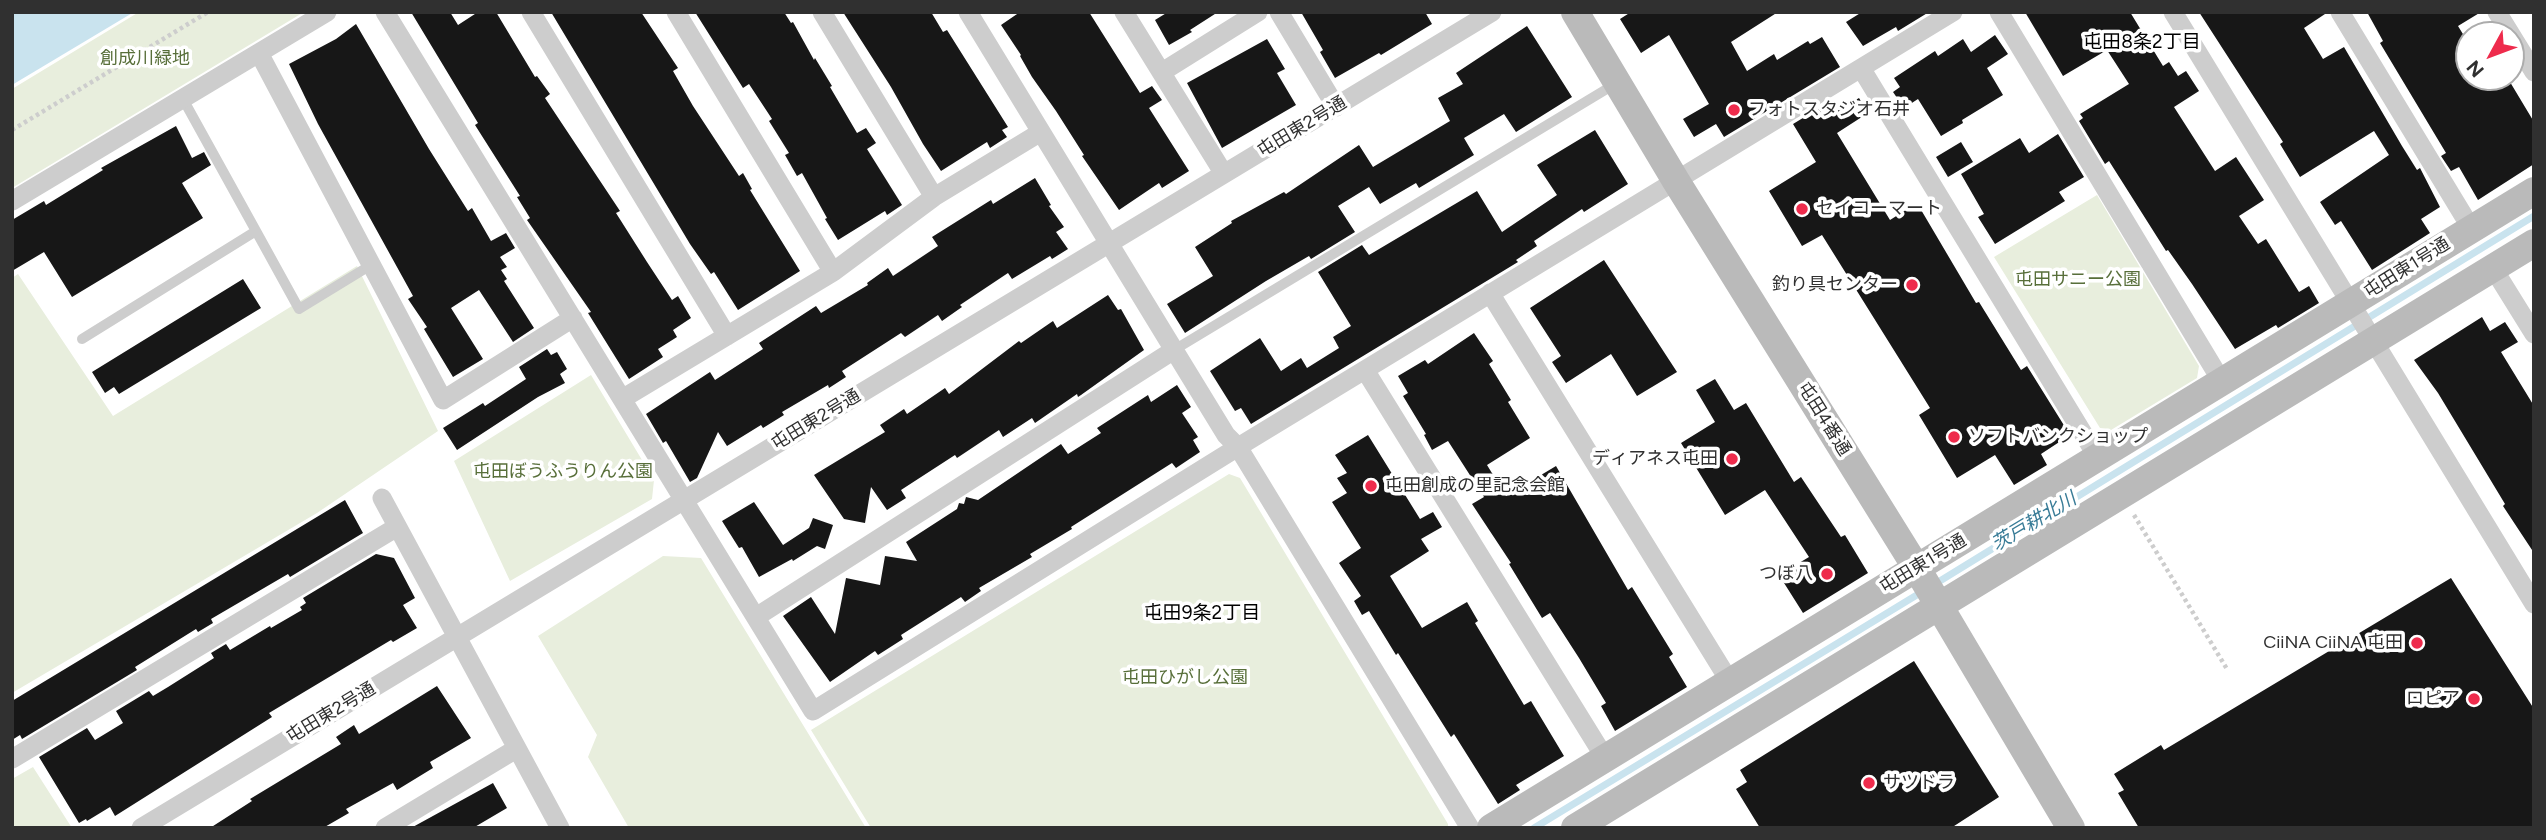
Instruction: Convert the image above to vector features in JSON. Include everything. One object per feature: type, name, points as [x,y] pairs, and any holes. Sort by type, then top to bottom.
[{"type":"street","points":[[12,201],[327,12]]},
{"type":"street","points":[[386,12],[813,711],[1238,447],[1953,12]]},
{"type":"street","points":[[531,12],[727,336]]},
{"type":"street","points":[[676,12],[833,272]]},
{"type":"street","points":[[822,12],[933,197]]},
{"type":"street","points":[[968,12],[1470,828]]},
{"type":"street","points":[[1125,12],[1224,174]]},
{"type":"street","points":[[1161,72],[1258,12]]},
{"type":"street","points":[[1279,12],[1336,107]]},
{"type":"street","name":"屯田東2号通","points":[[141,828],[1492,12]]},
{"type":"street","name":"屯田4番通","points":[[1575,12],[1927,587],[2071,828]]},
{"type":"street","points":[[1999,12],[2222,382]]},
{"type":"street","points":[[2173,12],[2534,604]]},
{"type":"street","points":[[2340,12],[2471,228]]},
{"type":"street","points":[[2497,12],[2534,72]]},
{"type":"street","points":[[259,53],[443,400],[573,318]]},
{"type":"street","points":[[1861,68],[2098,458]]},
{"type":"street","points":[[622,399],[833,272],[933,197],[1041,132]]},
{"type":"street","name":"屯田東1号通","points":[[1575,828],[1927,587],[2098,458],[2222,382],[2353,308],[2471,228],[2534,191]]},
{"type":"street","name":"屯田東1号通","points":[[1491,828],[1730,682],[2122,494],[2370,336],[2534,243]]},
{"type":"street","points":[[2493,268],[2534,334]]},
{"type":"street","points":[[1490,293],[1730,682]]},
{"type":"street","points":[[757,617],[1174,350]]},
{"type":"street","points":[[1365,370],[1605,758]]},
{"type":"street","points":[[382,498],[560,828]]},
{"type":"street","points":[[12,759],[397,527]]},
{"type":"street","points":[[386,828],[516,748]]},
{"type":"lane","points":[[1174,350],[1618,82]]},
{"type":"lane","points":[[183,99],[299,309],[371,265]]},
{"type":"lane","points":[[82,339],[256,231]]},
{"type":"path","points":[[12,130],[208,12]]},
{"type":"path","points":[[2122,494],[2227,669]]},
{"type":"green space","name":"創成川緑地","points":[[139,12],[304,12],[12,188],[12,89]]},
{"type":"green space","name":"屯田サニー公園","points":[[2097,195],[2199,366],[2197,378],[2111,430],[2100,428],[1994,257]]},
{"type":"green space","points":[[357,266],[438,431],[317,513],[12,693],[12,278],[18,274],[113,416]]},
{"type":"green space","name":"屯田ぼうふうりん公園","points":[[591,375],[654,480],[652,499],[510,581],[454,461]]},
{"type":"green space","name":"屯田ひがし公園","points":[[1229,474],[1240,478],[1448,828],[871,828],[811,730]]},
{"type":"green space","points":[[663,556],[701,558],[866,828],[629,828],[588,757],[597,735],[538,636]]},
{"type":"green space","points":[[33,767],[72,828],[12,828],[12,779]]},
{"type":"water","points":[[12,12],[134,12],[12,85]]},
{"type":"building","points":[[411,12],[450,12],[458,25],[478,12],[496,12],[535,77],[537,76],[550,94],[545,98],[620,211],[616,213],[647,262],[672,300],[678,296],[691,318],[673,330],[677,337],[658,349],[663,357],[629,379],[588,313],[591,312],[527,220],[530,218],[517,197],[520,196],[475,125],[478,123]]},
{"type":"building","points":[[551,12],[641,12],[678,68],[673,71],[693,106],[739,176],[743,173],[752,189],[750,190],[800,271],[738,310],[714,272],[711,274],[690,244]]},
{"type":"building","points":[[695,12],[784,12],[791,23],[793,22],[832,86],[830,87],[857,133],[866,128],[876,143],[867,149],[902,205],[887,215],[885,211],[838,240],[802,173],[797,176],[785,155],[789,153],[769,121],[772,119],[749,84],[743,88]]},
{"type":"building","points":[[843,12],[931,12],[943,32],[947,30],[1008,127],[1002,130],[1007,137],[990,148],[987,142],[941,171]]},
{"type":"building","points":[[1020,12],[1089,12],[1140,93],[1152,86],[1162,100],[1149,108],[1189,171],[1162,188],[1159,183],[1119,210],[1082,156],[1084,155],[1001,25]]},
{"type":"building","points":[[1168,12],[1218,12],[1169,45],[1155,20]]},
{"type":"building","points":[[1301,12],[1425,12],[1432,24],[1381,55],[1379,53],[1335,78],[1320,52],[1323,50]]},
{"type":"building","points":[[1631,12],[1778,12],[1731,42],[1747,71],[1774,54],[1777,60],[1808,41],[1810,44],[1822,37],[1840,67],[1724,137],[1716,124],[1694,137],[1683,119],[1709,104],[1669,35],[1641,53],[1620,19]]},
{"type":"building","points":[[1862,12],[1929,12],[1898,31],[1896,27],[1863,46],[1846,22]]},
{"type":"building","points":[[2025,12],[2130,12],[2163,66],[2169,62],[2178,76],[2186,71],[2199,91],[2174,107],[2215,171],[2236,157],[2264,200],[2239,216],[2258,244],[2266,239],[2299,292],[2309,286],[2319,303],[2278,328],[2276,325],[2235,349],[2192,284],[2168,250],[2166,251],[2109,161],[2105,164],[2079,121],[2083,118],[2080,114],[2129,84],[2107,50],[2063,76]]},
{"type":"building","points":[[2199,12],[2328,12],[2304,28],[2323,59],[2344,47],[2417,170],[2420,168],[2440,207],[2421,219],[2430,233],[2372,270],[2341,221],[2335,225],[2320,202],[2389,155],[2374,131],[2300,177],[2280,144],[2283,142]]},
{"type":"building","points":[[2367,12],[2481,12],[2466,21],[2455,21],[2455,91],[2515,91],[2534,122],[2534,164],[2478,200],[2459,167],[2451,171],[2441,156],[2446,153],[2380,43],[2383,41]]},
{"type":"building","points":[[356,24],[468,211],[472,208],[491,241],[506,233],[515,248],[500,257],[507,267],[501,270],[507,279],[504,281],[534,328],[513,342],[479,290],[451,308],[483,359],[453,377],[424,329],[427,327],[408,299],[413,296],[318,124],[289,64],[336,39]]},
{"type":"building","points":[[1527,26],[1572,97],[1516,132],[1504,114],[1464,138],[1474,155],[1419,188],[1416,183],[1380,204],[1369,187],[1338,206],[1355,232],[1311,259],[1309,256],[1266,281],[1185,333],[1167,304],[1213,276],[1195,247],[1232,223],[1231,221],[1284,192],[1286,194],[1359,145],[1373,167],[1450,121],[1438,98],[1463,84],[1456,73]]},
{"type":"building","points":[[1995,35],[2008,54],[1987,68],[2003,95],[1941,136],[1918,99],[1904,108],[1893,92],[1900,87],[1894,78],[1935,51],[1938,56],[1963,39],[1971,52]]},
{"type":"building","points":[[1267,39],[1285,69],[1277,73],[1296,105],[1222,148],[1187,83]]},
{"type":"building","points":[[1859,98],[1868,113],[1837,133],[1890,220],[1917,203],[1976,303],[1979,302],[2021,370],[2027,366],[2070,435],[2041,454],[2047,465],[2014,485],[1995,455],[1957,478],[1919,415],[1930,408],[1822,235],[1802,246],[1769,191],[1816,162],[1793,124],[1821,107],[1827,117]]},
{"type":"building","points":[[176,126],[192,158],[204,152],[211,165],[182,183],[203,218],[72,297],[44,252],[12,271],[12,220],[44,201],[46,205],[103,170],[101,168]]},
{"type":"building","points":[[1595,130],[1628,184],[1584,212],[1582,209],[1534,241],[1537,246],[1516,260],[1518,262],[1251,424],[1241,408],[1235,411],[1210,371],[1260,338],[1281,371],[1301,358],[1307,368],[1339,348],[1333,337],[1351,326],[1318,272],[1362,245],[1369,255],[1477,191],[1502,232],[1557,195],[1537,165]]},
{"type":"building","points":[[2058,134],[2084,177],[2059,192],[2065,201],[1995,244],[1978,217],[1984,214],[1961,174],[2020,138],[2029,153]]},
{"type":"building","points":[[1961,142],[1973,162],[1948,177],[1936,157]]},
{"type":"building","points":[[1035,178],[1051,205],[1049,206],[1064,227],[1056,232],[1068,249],[1052,259],[1050,256],[1012,279],[1008,273],[960,305],[962,307],[942,321],[938,315],[905,337],[901,333],[842,371],[846,377],[782,412],[784,415],[763,428],[761,425],[727,446],[718,432],[697,478],[690,482],[666,441],[663,443],[646,414],[710,372],[715,380],[763,349],[759,343],[816,306],[821,313],[868,285],[867,283],[888,268],[893,276],[938,246],[932,237],[991,200],[993,204]]},
{"type":"building","points":[[1604,260],[1677,372],[1637,396],[1611,354],[1566,383],[1552,362],[1561,356],[1530,308]]},
{"type":"building","points":[[243,279],[261,308],[119,394],[114,387],[105,393],[92,372]]},
{"type":"building","points":[[1108,295],[1118,310],[1121,309],[1144,350],[1081,395],[1078,397],[1077,394],[1035,423],[1032,418],[1003,437],[999,430],[957,458],[955,455],[901,490],[906,498],[887,510],[871,487],[865,523],[844,519],[814,475],[885,432],[880,425],[904,409],[907,414],[945,388],[949,394],[1019,341],[1021,343],[1053,321],[1057,328]]},
{"type":"building","points":[[2482,317],[2490,331],[2505,322],[2518,342],[2501,352],[2534,406],[2534,553],[2503,506],[2505,504],[2438,393],[2414,360]]},
{"type":"building","points":[[1474,333],[1493,361],[1489,364],[1530,438],[1487,465],[1506,496],[1556,466],[1628,590],[1632,587],[1673,654],[1669,657],[1687,687],[1615,731],[1601,706],[1606,703],[1579,658],[1550,613],[1542,618],[1509,564],[1511,563],[1472,504],[1484,497],[1448,441],[1432,450],[1424,435],[1426,434],[1403,396],[1408,393],[1398,376],[1425,360],[1428,364]]},
{"type":"building","points":[[547,349],[551,355],[557,352],[567,369],[560,374],[565,383],[538,397],[457,450],[443,428],[483,403],[485,406],[526,379],[519,367]]},
{"type":"building","points":[[1715,379],[1734,410],[1746,403],[1794,482],[1801,477],[1841,537],[1845,535],[1868,573],[1803,613],[1779,575],[1809,557],[1765,490],[1725,515],[1681,443],[1715,422],[1696,390]]},
{"type":"building","points":[[1177,385],[1191,407],[1182,413],[1198,437],[1193,440],[1200,452],[1176,468],[1172,463],[1030,554],[1032,557],[979,588],[981,591],[965,602],[961,597],[901,635],[903,639],[878,655],[875,651],[830,682],[783,616],[811,597],[835,634],[846,578],[880,585],[885,556],[917,561],[906,542],[957,509],[959,503],[964,504],[966,497],[978,500],[1061,444],[1068,454],[1101,433],[1097,428],[1148,395],[1151,402]]},
{"type":"building","points":[[1368,435],[1420,519],[1433,512],[1442,527],[1421,539],[1429,551],[1390,576],[1422,628],[1467,602],[1478,621],[1475,623],[1524,705],[1531,701],[1564,756],[1516,785],[1520,790],[1498,804],[1454,734],[1451,737],[1369,611],[1362,615],[1354,601],[1361,596],[1339,563],[1361,548],[1332,502],[1347,493],[1337,478],[1347,473],[1335,455]]},
{"type":"building","points":[[345,500],[363,533],[290,577],[288,574],[211,619],[213,623],[198,632],[196,629],[135,667],[137,670],[22,739],[20,735],[12,740],[12,701]]},
{"type":"building","points":[[754,502],[783,545],[809,528],[813,518],[833,525],[825,549],[817,546],[759,577],[742,547],[739,548],[722,521]]},
{"type":"building","points":[[376,554],[394,558],[415,598],[403,605],[417,628],[393,642],[391,640],[269,713],[272,717],[115,816],[110,807],[79,823],[39,757],[87,728],[95,740],[123,723],[116,711],[149,691],[153,696],[168,687],[214,658],[211,653],[226,644],[230,650],[302,610],[300,607],[306,603],[303,598]]},
{"type":"building","name":"CiiNA CiiNA 屯田","points":[[2451,578],[2534,709],[2534,828],[2139,828],[2118,793],[2124,790],[2114,774],[2161,745],[2164,750]]},
{"type":"building","points":[[1914,661],[1999,797],[1951,828],[1760,828],[1736,789],[1747,782],[1740,770]]},
{"type":"building","points":[[437,686],[471,738],[430,762],[433,768],[397,790],[393,783],[346,809],[349,813],[323,828],[210,828],[252,801],[250,799],[341,744],[336,737],[354,725],[359,734]]},
{"type":"building","points":[[493,783],[507,808],[473,828],[411,828]]},
{"type":"waterway","name":"茨戸耕北川","points":[[1935,584],[2534,216]]},
{"type":"waterway","name":"茨戸耕北川","points":[[1534,828],[1925,590]]},
{"type":"place","name":"フォトスタジオ石井","points":[[1734,110]]},
{"type":"place","name":"セイコーマート","points":[[1802,209]]},
{"type":"place","name":"釣り具センター","points":[[1912,285]]},
{"type":"place","name":"ソフトバンクショップ","points":[[1954,437]]},
{"type":"place","name":"ディアネス屯田","points":[[1732,459]]},
{"type":"place","name":"屯田創成の里記念会館","points":[[1371,486]]},
{"type":"place","name":"つぼ八","points":[[1827,574]]},
{"type":"place","name":"CiiNA CiiNA 屯田","points":[[2417,643]]},
{"type":"place","name":"ロピア","points":[[2474,699]]},
{"type":"place","name":"サツドラ","points":[[1869,783]]},
{"type":"district","name":"屯田8条2丁目","points":[[2142,42]]},
{"type":"district","name":"屯田9条2丁目","points":[[1202,613]]}]
